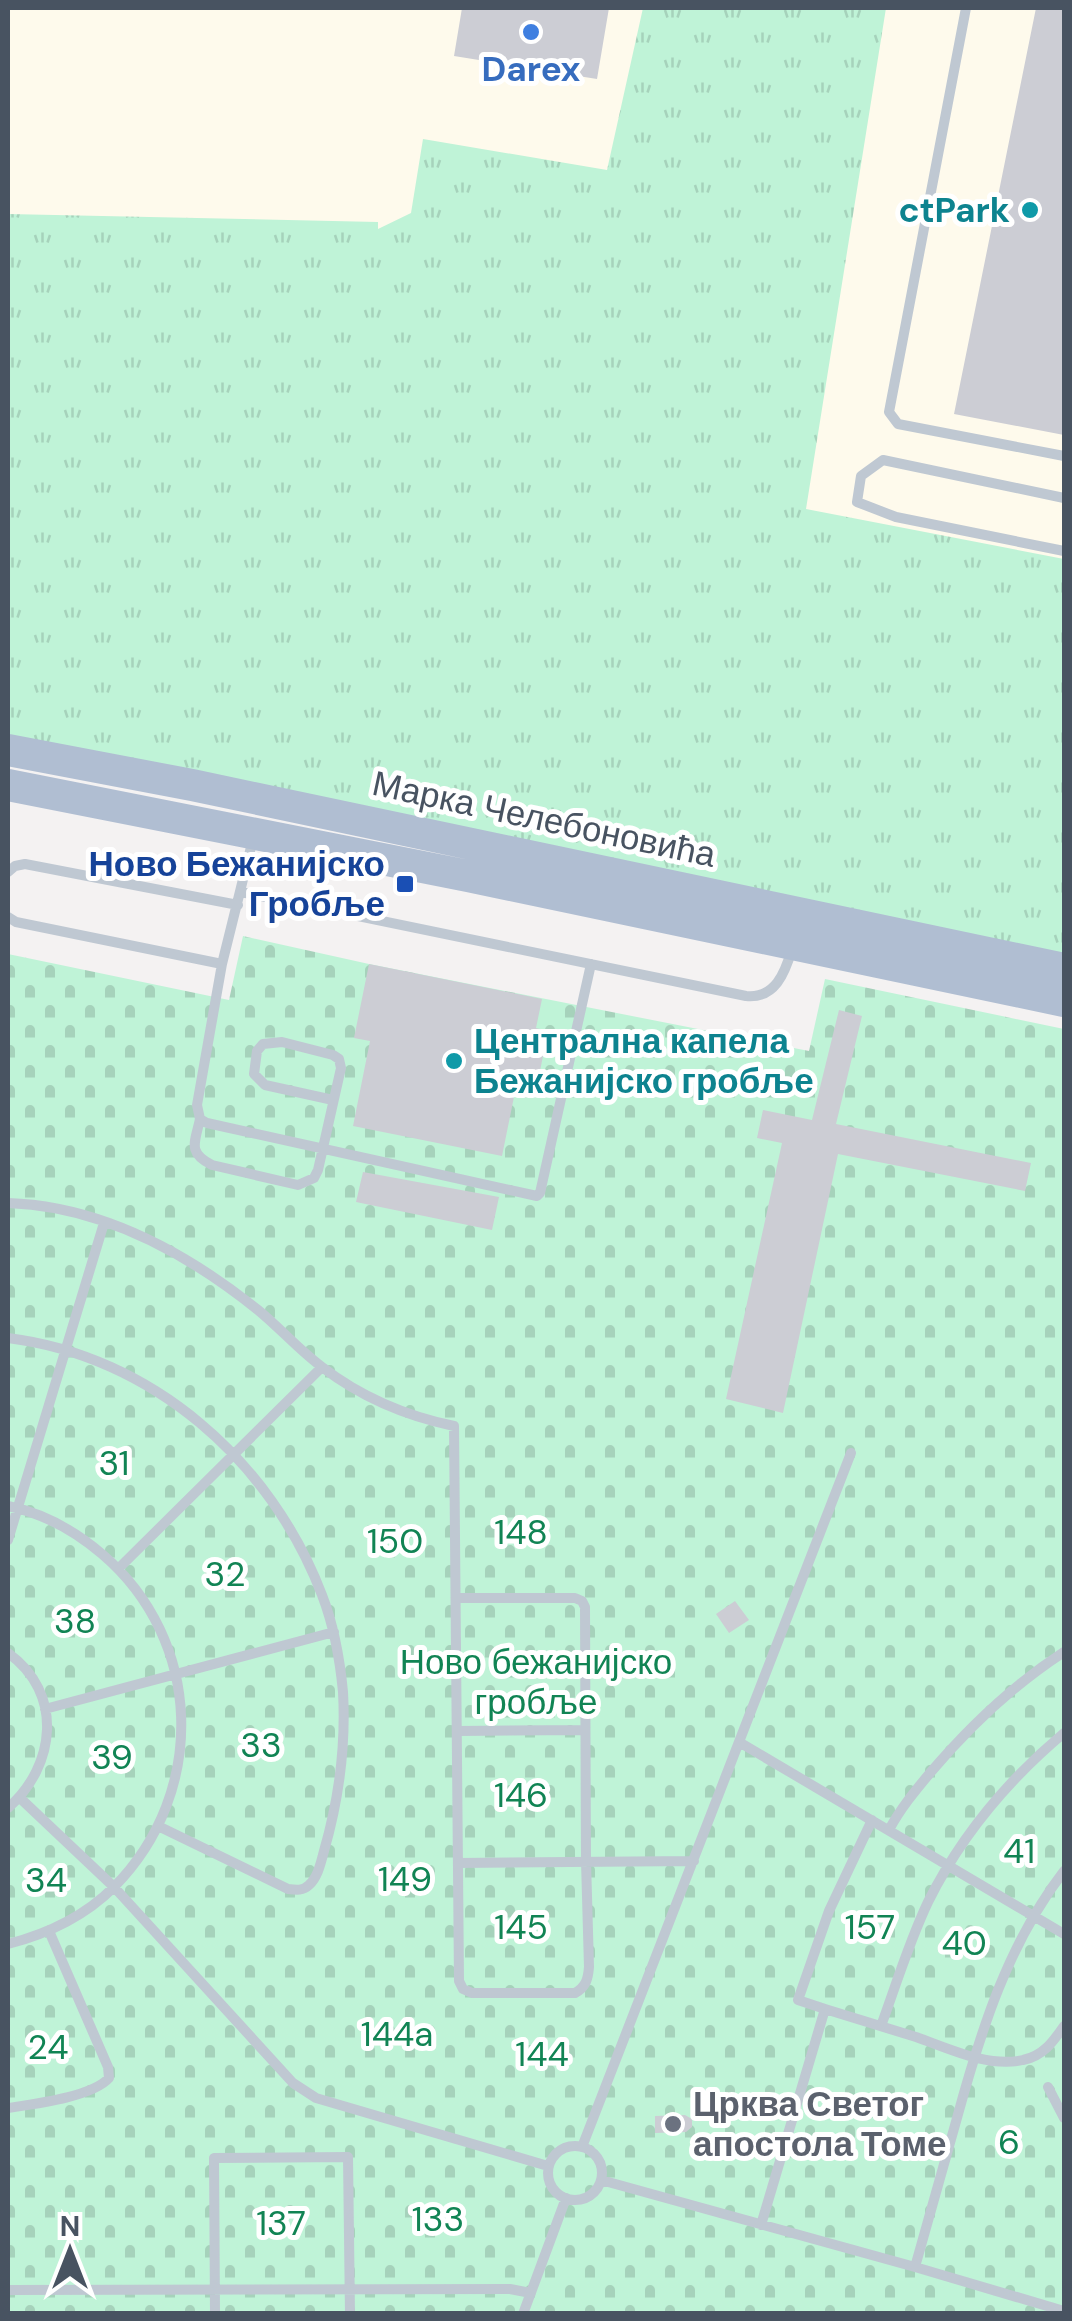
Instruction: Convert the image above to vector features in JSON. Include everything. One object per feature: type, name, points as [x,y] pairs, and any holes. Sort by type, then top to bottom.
[{"type":"main road","name":"Марка Челебоновића","points":[[8,750],[262,801],[796,930],[1064,1001]]},
{"type":"main road","name":"Марка Челебоновића","points":[[8,785],[468,876],[1064,969]]},
{"type":"lane","points":[[966,8],[888,412],[898,424],[1064,456]]},
{"type":"lane","points":[[1064,498],[884,460],[861,476],[857,502],[896,517],[1064,552]]},
{"type":"lane","points":[[262,801],[222,964],[197,1104],[200,1119],[195,1154],[212,1165],[298,1185],[314,1178],[322,1149],[333,1100],[340,1068],[339,1059],[272,1041],[263,1044],[257,1051],[254,1074],[265,1085],[333,1100]]},
{"type":"lane","points":[[8,872],[25,864],[238,905]]},
{"type":"lane","points":[[241,892],[756,997],[772,990],[778,982],[796,930]]},
{"type":"lane","points":[[8,919],[222,964]]},
{"type":"lane","points":[[200,1119],[537,1196],[591,964]]},
{"type":"lane","points":[[8,1203],[73,1213],[145,1236],[221,1282],[322,1368],[373,1400],[454,1426],[458,1981],[472,1993],[575,1993],[583,1988],[589,1967],[585,1607],[582,1600],[575,1598],[456,1598]]},
{"type":"lane","points":[[8,1540],[13,1507],[104,1222]]},
{"type":"lane","points":[[8,1338],[65,1350],[130,1375],[201,1422],[234,1454],[287,1522],[323,1596],[334,1632],[342,1693],[340,1780],[320,1866],[312,1882],[301,1890],[288,1889],[158,1826]]},
{"type":"lane","points":[[119,1568],[322,1368]]},
{"type":"lane","points":[[582,2147],[851,1453]]},
{"type":"lane","points":[[8,1944],[49,1931],[94,1904],[139,1858],[173,1790],[181,1751],[182,1712],[176,1673],[164,1635],[144,1599],[119,1568],[88,1542],[55,1522],[13,1507]]},
{"type":"lane","points":[[45,1709],[334,1632]]},
{"type":"lane","points":[[888,1830],[911,1796],[969,1728],[1022,1681],[1064,1652]]},
{"type":"lane","points":[[8,1653],[28,1672],[38,1689],[48,1728],[41,1766],[32,1783],[8,1808]]},
{"type":"lane","points":[[458,1730],[585,1730]]},
{"type":"lane","points":[[881,2026],[911,1942],[948,1865],[1002,1792],[1064,1733]]},
{"type":"lane","points":[[739,1742],[1064,1934]]},
{"type":"lane","points":[[20,1798],[114,1887],[304,2092],[548,2166]]},
{"type":"lane","points":[[872,1820],[829,1911],[798,2000],[1002,2062],[1026,2060],[1047,2048],[1064,2026]]},
{"type":"lane","points":[[458,1863],[694,1860]]},
{"type":"lane","points":[[915,2267],[974,2056],[1008,1966],[1032,1916],[1064,1871]]},
{"type":"lane","points":[[8,2108],[71,2095],[100,2086],[109,2078],[108,2067],[49,1931]]},
{"type":"lane","points":[[761,2225],[825,2009]]},
{"type":"lane","points":[[1048,2088],[1064,2118]]},
{"type":"lane","points":[[582,2147],[594,2154],[601,2166],[598,2187],[580,2200],[560,2196],[551,2186],[548,2166],[558,2151],[582,2147]]},
{"type":"lane","points":[[215,2314],[214,2158],[348,2156],[350,2314]]},
{"type":"lane","points":[[601,2180],[1064,2312]]},
{"type":"lane","points":[[522,2314],[566,2198]]},
{"type":"lane","points":[[8,2290],[350,2288],[510,2289],[530,2293]]},
{"type":"lane","points":[[1047,2306],[1064,2298]]},
{"type":"shaded area","points":[[8,8],[1064,8],[1064,941],[8,730]]},
{"type":"green space","points":[[643,8],[886,8],[806,509],[1064,559],[1064,959],[8,745],[8,214],[378,222],[378,229],[411,213],[423,139],[607,170]]},
{"type":"green space","name":"Ново бежанијско гробље","points":[[243,936],[809,1051],[825,979],[1064,1029],[1064,2313],[8,2313],[8,954],[229,1000]]},
{"type":"building","name":"Darex","points":[[462,8],[609,8],[597,79],[454,56]]},
{"type":"building","name":"ctPark","points":[[1036,8],[1064,8],[1064,435],[954,414]]},
{"type":"building","name":"Централна капела Бежанијско гробље","points":[[369,964],[542,999],[536,1028],[548,1031],[537,1086],[517,1082],[502,1156],[353,1126],[370,1041],[354,1038]]},
{"type":"building","points":[[839,1010],[862,1016],[836,1124],[1031,1163],[1025,1191],[838,1154],[783,1413],[726,1399],[782,1143],[757,1138],[763,1110],[812,1120]]},
{"type":"building","points":[[363,1172],[499,1197],[492,1230],[356,1202]]},
{"type":"building","points":[[735,1601],[749,1620],[729,1633],[716,1614]]},
{"type":"building","name":"Црква Светог апостола Томе","points":[[685,2115],[692,2119],[692,2127],[686,2132],[655,2133],[655,2116]]},
{"type":"place","name":"Darex","points":[[531,32]]},
{"type":"place","name":"ctPark","points":[[1030,210]]},
{"type":"place","name":"Ново Бежанијско Гробље","points":[[405,884]]},
{"type":"place","name":"Централна капела Бежанијско гробље","points":[[454,1061]]},
{"type":"place","name":"Црква Светог апостола Томе","points":[[673,2124]]},
{"type":"park label","name":"31","points":[[114,1463]]},
{"type":"park label","name":"148","points":[[521,1532]]},
{"type":"park label","name":"150","points":[[395,1541]]},
{"type":"park label","name":"32","points":[[225,1574]]},
{"type":"park label","name":"38","points":[[75,1621]]},
{"type":"park label","name":"33","points":[[261,1745]]},
{"type":"park label","name":"39","points":[[112,1757]]},
{"type":"park label","name":"146","points":[[521,1795]]},
{"type":"park label","name":"41","points":[[1019,1851]]},
{"type":"park label","name":"149","points":[[405,1879]]},
{"type":"park label","name":"34","points":[[46,1880]]},
{"type":"park label","name":"145","points":[[521,1927]]},
{"type":"park label","name":"157","points":[[870,1927]]},
{"type":"park label","name":"40","points":[[964,1943]]},
{"type":"park label","name":"144a","points":[[397,2034]]},
{"type":"park label","name":"24","points":[[48,2047]]},
{"type":"park label","name":"144","points":[[542,2054]]},
{"type":"park label","name":"6","points":[[1009,2142]]},
{"type":"park label","name":"133","points":[[438,2219]]},
{"type":"park label","name":"137","points":[[281,2223]]}]
